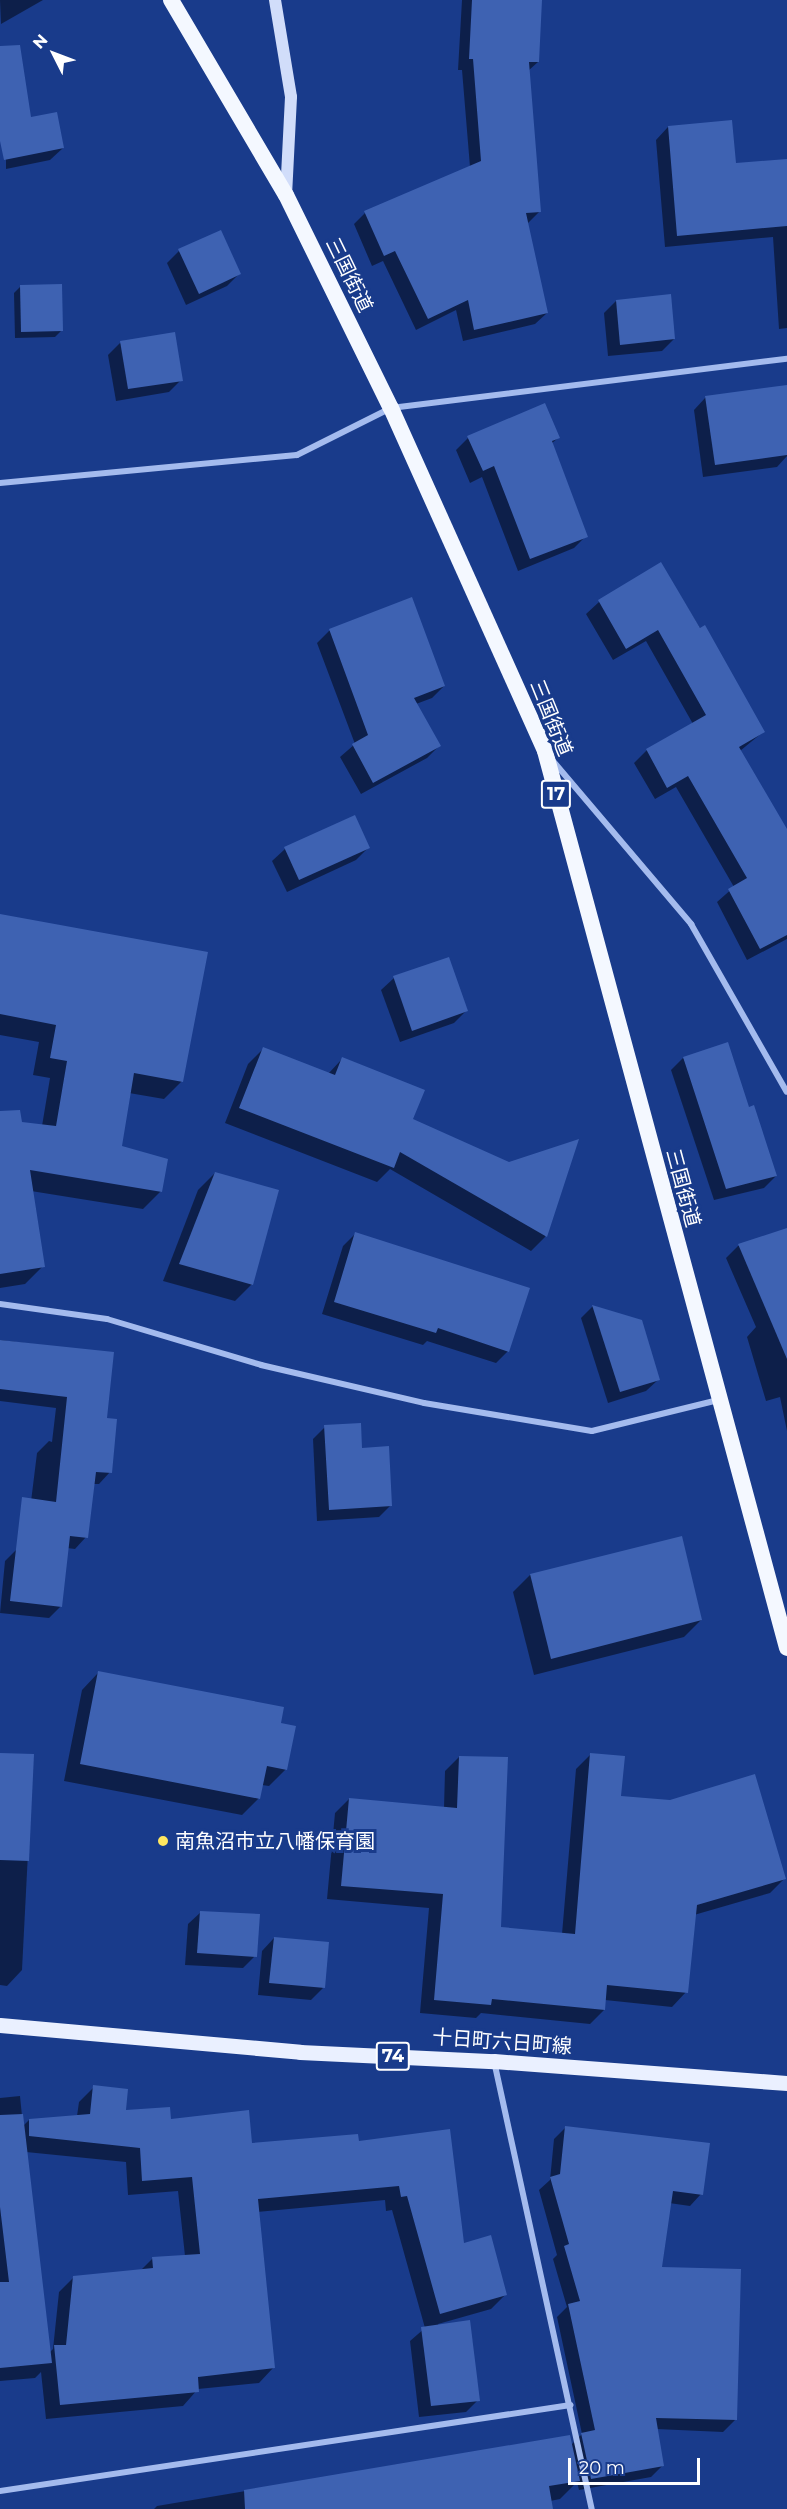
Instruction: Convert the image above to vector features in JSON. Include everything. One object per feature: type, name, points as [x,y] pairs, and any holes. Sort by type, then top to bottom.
[{"type":"highway","name":"三国街道","points":[[171,0],[286,195],[391,408],[545,751],[718,1400],[787,1648]]},
{"type":"main road","points":[[275,0],[291,97],[286,195]]},
{"type":"main road","name":"十日町六日町線","points":[[0,2025],[300,2052],[494,2061],[787,2083]]},
{"type":"street","points":[[0,483],[297,455],[391,408],[787,359]]},
{"type":"street","points":[[545,751],[691,924],[787,1092]]},
{"type":"street","points":[[0,1304],[107,1319],[261,1365],[412,1400],[592,1431],[718,1400]]},
{"type":"street","points":[[494,2061],[592,2509]]},
{"type":"street","points":[[0,2491],[571,2405]]},
{"type":"building","points":[[472,0],[542,0],[539,62],[529,62],[541,212],[526,213],[548,313],[474,330],[468,300],[428,319],[395,251],[384,256],[364,211],[481,161],[473,59],[469,59]]},
{"type":"building","points":[[20,45],[31,117],[57,112],[64,148],[4,160],[0,141],[0,46]]},
{"type":"building","points":[[732,120],[736,163],[787,159],[787,226],[677,236],[668,126]]},
{"type":"building","points":[[221,230],[241,274],[199,294],[178,249]]},
{"type":"building","points":[[62,284],[63,331],[21,332],[20,285]]},
{"type":"building","points":[[671,294],[675,339],[620,345],[616,300]]},
{"type":"building","points":[[175,332],[183,381],[128,389],[120,341]]},
{"type":"building","points":[[787,385],[787,455],[715,465],[705,396]]},
{"type":"building","points":[[545,403],[560,438],[552,441],[588,537],[530,559],[494,466],[483,471],[467,436]]},
{"type":"building","points":[[661,562],[700,628],[705,625],[765,732],[739,747],[787,829],[787,935],[760,949],[728,889],[747,878],[688,776],[667,788],[646,749],[706,715],[658,630],[626,649],[598,600]]},
{"type":"building","points":[[412,597],[445,686],[414,698],[441,746],[373,783],[352,744],[368,735],[329,629]]},
{"type":"building","points":[[355,815],[370,848],[299,880],[284,847]]},
{"type":"building","points":[[0,914],[208,952],[183,1082],[134,1073],[122,1146],[168,1159],[162,1192],[30,1170],[45,1267],[0,1274],[0,1111],[20,1110],[22,1122],[56,1126],[67,1061],[50,1058],[56,1025],[0,1014]]},
{"type":"building","points":[[449,957],[468,1011],[412,1031],[393,976]]},
{"type":"building","points":[[728,1042],[749,1107],[754,1105],[777,1176],[726,1189],[683,1057]]},
{"type":"building","points":[[263,1047],[335,1075],[342,1057],[425,1090],[413,1119],[509,1162],[579,1139],[547,1237],[400,1152],[394,1168],[239,1108]]},
{"type":"building","points":[[215,1172],[279,1190],[253,1285],[179,1264]]},
{"type":"building","points":[[787,1228],[787,1359],[738,1244]]},
{"type":"building","points":[[355,1232],[530,1288],[509,1352],[438,1328],[436,1333],[334,1302]]},
{"type":"building","points":[[592,1305],[642,1320],[660,1380],[620,1392]]},
{"type":"building","points":[[0,1340],[114,1352],[107,1418],[117,1419],[112,1473],[96,1472],[88,1538],[70,1536],[62,1607],[10,1601],[22,1497],[56,1502],[67,1397],[0,1389]]},
{"type":"building","points":[[361,1423],[362,1448],[389,1446],[392,1506],[329,1510],[324,1425]]},
{"type":"building","points":[[682,1536],[702,1620],[551,1659],[530,1574]]},
{"type":"building","points":[[98,1671],[284,1707],[281,1723],[296,1726],[287,1770],[267,1766],[260,1799],[80,1764]]},
{"type":"building","points":[[0,1753],[34,1754],[29,1861],[0,1860]]},
{"type":"building","points":[[590,1753],[625,1756],[621,1796],[670,1800],[755,1774],[786,1879],[697,1905],[688,1993],[607,1985],[605,2010],[492,1999],[491,2005],[434,2000],[443,1894],[341,1886],[349,1798],[457,1808],[459,1756],[508,1757],[501,1927],[575,1934]]},
{"type":"building","points":[[200,1911],[260,1914],[257,1957],[197,1953]]},
{"type":"building","points":[[274,1937],[329,1942],[325,1988],[269,1983]]},
{"type":"building","points":[[93,2085],[128,2089],[126,2110],[170,2107],[171,2119],[249,2110],[252,2143],[358,2134],[359,2141],[450,2129],[464,2243],[491,2235],[507,2295],[440,2314],[407,2196],[401,2197],[399,2186],[258,2199],[275,2368],[198,2377],[199,2392],[60,2405],[54,2345],[66,2345],[73,2276],[153,2268],[152,2257],[200,2254],[192,2177],[142,2181],[140,2148],[29,2136],[29,2119],[90,2114]]},
{"type":"building","points":[[23,2114],[52,2363],[0,2368],[0,2282],[9,2282],[0,2207],[0,2115]]},
{"type":"building","points":[[565,2126],[710,2143],[703,2195],[673,2191],[662,2267],[741,2269],[737,2420],[656,2418],[664,2466],[591,2479],[581,2433],[595,2430],[568,2304],[580,2301],[564,2246],[569,2244],[550,2177],[560,2174]]},
{"type":"building","points":[[470,2320],[480,2401],[431,2406],[421,2327]]},
{"type":"building","points":[[570,2435],[580,2481],[549,2486],[553,2509],[245,2509],[244,2490]]},
{"type":"place","name":"南魚沼市立八幡保育園","points":[[163,1841]]}]
